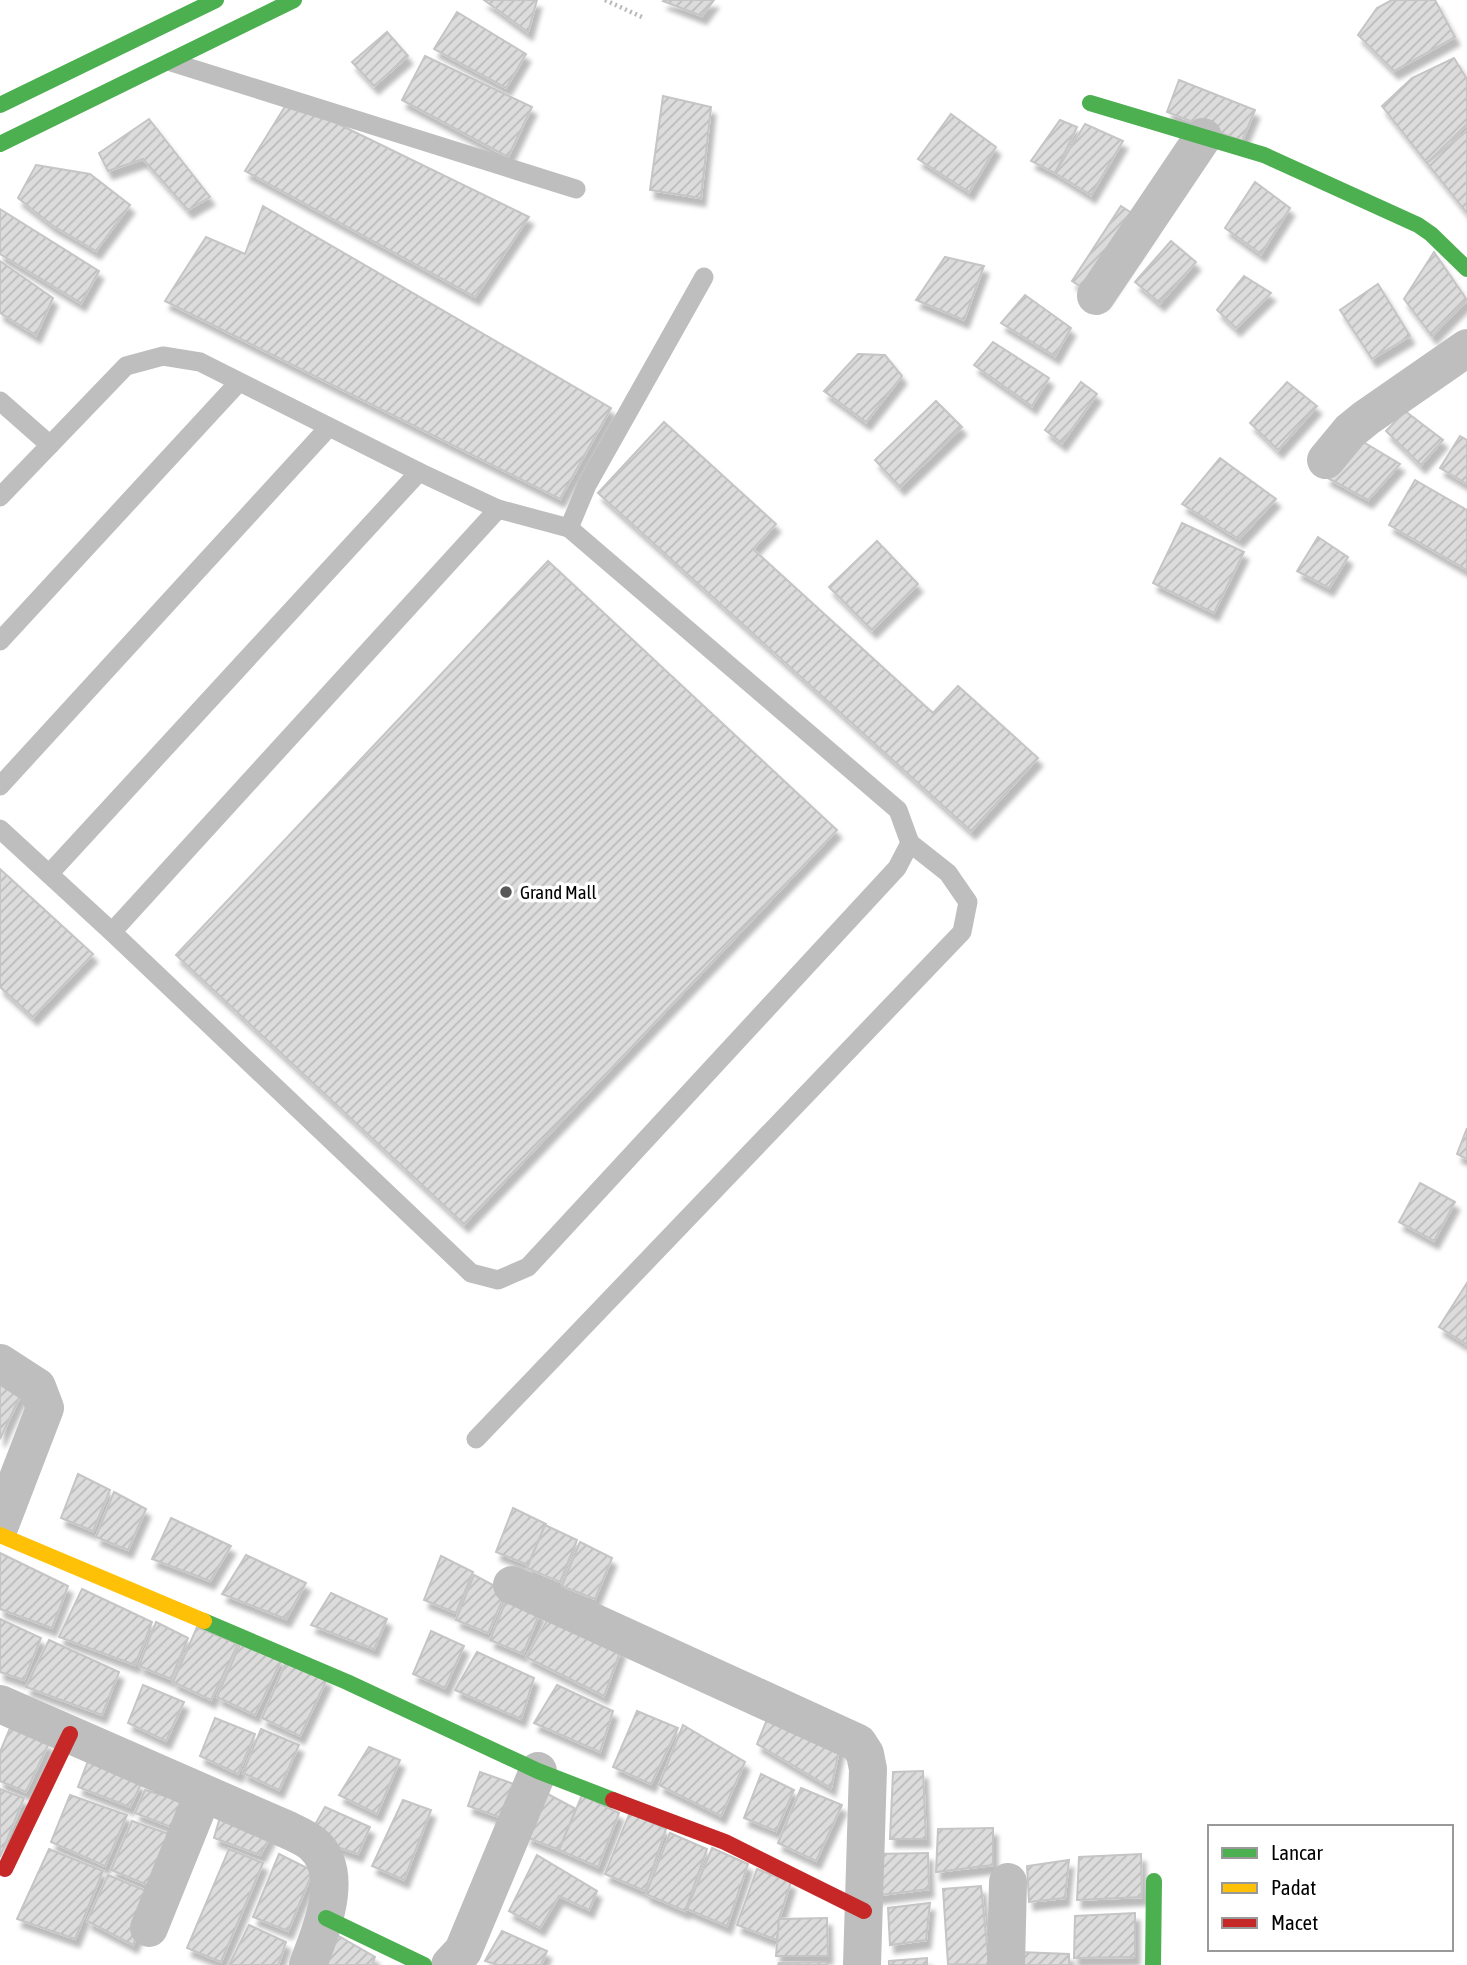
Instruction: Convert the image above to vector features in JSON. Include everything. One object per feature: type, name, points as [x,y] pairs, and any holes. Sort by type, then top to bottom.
[{"type":"main road","points":[[0,144],[136,58],[216,0]]},
{"type":"main road","points":[[0,105],[136,58],[167,61],[294,0]]},
{"type":"main road","points":[[1090,103],[1265,155],[1418,225],[1432,234],[1467,269]]},
{"type":"main road","points":[[0,1535],[347,1682],[538,1770],[725,1842],[864,1912]]},
{"type":"main road","points":[[5,1869],[70,1734]]},
{"type":"main road","points":[[1153,1965],[1154,1881]]},
{"type":"main road","points":[[326,1918],[424,1965]]},
{"type":"street","points":[[1096,296],[1203,137]]},
{"type":"street","points":[[1326,460],[1350,431],[1366,418],[1467,348]]},
{"type":"street","points":[[0,1363],[37,1387],[45,1408],[0,1525]]},
{"type":"street","points":[[512,1585],[858,1743],[865,1754],[868,1769],[862,1965]]},
{"type":"street","points":[[0,1704],[288,1830],[314,1845],[326,1864],[330,1886],[326,1918],[308,1965]]},
{"type":"street","points":[[450,1965],[463,1951],[538,1770]]},
{"type":"street","points":[[149,1928],[203,1794]]},
{"type":"street","points":[[1006,1965],[1008,1882]]},
{"type":"lane","points":[[167,61],[576,189]]},
{"type":"lane","points":[[569,528],[587,485],[704,276]]},
{"type":"lane","points":[[0,497],[126,366],[163,356],[200,362],[498,509],[569,528],[898,810],[910,843],[948,873],[968,902],[962,932],[476,1439]]},
{"type":"lane","points":[[0,641],[239,382]]},
{"type":"lane","points":[[0,401],[50,445]]},
{"type":"lane","points":[[0,786],[328,427]]},
{"type":"lane","points":[[49,874],[419,472]]},
{"type":"lane","points":[[112,932],[498,509]]},
{"type":"lane","points":[[0,829],[471,1273],[498,1280],[528,1267],[897,868],[910,843]]},
{"type":"path","points":[[604,0],[644,18]]},
{"type":"building","points":[[484,0],[537,0],[528,32]]},
{"type":"building","points":[[664,0],[714,0],[702,16]]},
{"type":"building","points":[[1392,0],[1435,0],[1455,37],[1394,71],[1358,35],[1377,8]]},
{"type":"building","points":[[457,12],[526,54],[506,88],[434,49]]},
{"type":"building","points":[[387,32],[408,56],[374,86],[352,62]]},
{"type":"building","points":[[425,56],[532,107],[508,157],[402,100]]},
{"type":"building","points":[[1454,58],[1467,79],[1467,124],[1427,163],[1382,106],[1412,78]]},
{"type":"building","points":[[1179,80],[1255,110],[1242,141],[1167,112]]},
{"type":"building","points":[[663,96],[711,107],[701,198],[650,190]]},
{"type":"building","points":[[289,100],[529,217],[475,297],[245,171]]},
{"type":"building","points":[[951,114],[996,147],[969,192],[918,159]]},
{"type":"building","points":[[149,119],[210,197],[188,210],[143,159],[108,171],[99,153]]},
{"type":"building","points":[[1060,120],[1077,127],[1055,173],[1031,161]]},
{"type":"building","points":[[1085,124],[1123,141],[1091,195],[1055,173]]},
{"type":"building","points":[[1467,131],[1467,213],[1427,163]]},
{"type":"building","points":[[36,165],[90,174],[130,205],[96,251],[52,225],[18,198]]},
{"type":"building","points":[[1255,182],[1290,208],[1261,254],[1225,228]]},
{"type":"building","points":[[263,206],[611,408],[560,499],[165,301],[206,237],[245,254]]},
{"type":"building","points":[[1121,206],[1152,226],[1102,301],[1072,281]]},
{"type":"building","points":[[0,209],[99,271],[81,303],[0,254]]},
{"type":"building","points":[[1171,241],[1196,262],[1160,303],[1135,282]]},
{"type":"building","points":[[1434,252],[1467,300],[1432,336],[1404,299]]},
{"type":"building","points":[[945,257],[984,266],[964,320],[916,300]]},
{"type":"building","points":[[0,261],[53,298],[36,335],[0,313]]},
{"type":"building","points":[[1244,276],[1271,293],[1236,328],[1217,310]]},
{"type":"building","points":[[1378,284],[1410,336],[1372,359],[1340,310]]},
{"type":"building","points":[[1025,295],[1071,328],[1055,356],[1001,323]]},
{"type":"building","points":[[993,342],[1049,378],[1032,406],[974,365]]},
{"type":"building","points":[[858,354],[885,355],[902,376],[866,422],[824,391]]},
{"type":"building","points":[[1081,382],[1097,394],[1062,443],[1045,430]]},
{"type":"building","points":[[1287,382],[1317,406],[1278,450],[1250,423]]},
{"type":"building","points":[[936,401],[962,427],[900,487],[875,460]]},
{"type":"building","points":[[1405,411],[1443,440],[1421,465],[1386,431]]},
{"type":"building","points":[[664,422],[776,524],[753,549],[933,713],[958,686],[1038,758],[971,831],[598,493]]},
{"type":"building","points":[[1350,434],[1400,464],[1368,500],[1326,477]]},
{"type":"building","points":[[1460,436],[1467,440],[1467,484],[1440,468]]},
{"type":"building","points":[[1220,458],[1276,499],[1239,539],[1182,504]]},
{"type":"building","points":[[1415,480],[1467,510],[1467,570],[1389,525]]},
{"type":"building","points":[[1182,523],[1244,552],[1214,613],[1153,583]]},
{"type":"building","points":[[1318,537],[1348,557],[1329,588],[1297,571]]},
{"type":"building","points":[[877,541],[918,584],[872,630],[829,587]]},
{"type":"building","name":"Grand Mall","points":[[548,561],[837,830],[464,1224],[176,955]]},
{"type":"building","points":[[0,869],[93,954],[33,1017],[0,987]]},
{"type":"building","points":[[1467,1128],[1467,1159],[1457,1154]]},
{"type":"building","points":[[1420,1183],[1455,1202],[1434,1241],[1399,1222]]},
{"type":"building","points":[[1467,1283],[1467,1342],[1466,1344],[1439,1327]]},
{"type":"building","points":[[0,1384],[22,1392],[0,1439]]},
{"type":"building","points":[[78,1474],[110,1490],[93,1531],[61,1518]]},
{"type":"building","points":[[114,1492],[146,1509],[128,1550],[96,1537]]},
{"type":"building","points":[[513,1508],[546,1524],[528,1565],[496,1552]]},
{"type":"building","points":[[171,1518],[231,1546],[210,1581],[152,1559]]},
{"type":"building","points":[[545,1525],[577,1540],[560,1582],[527,1568]]},
{"type":"building","points":[[580,1542],[612,1558],[595,1599],[562,1586]]},
{"type":"building","points":[[0,1553],[68,1586],[52,1628],[0,1609]]},
{"type":"building","points":[[246,1555],[306,1583],[286,1619],[222,1594]]},
{"type":"building","points":[[441,1556],[473,1572],[456,1613],[424,1600]]},
{"type":"building","points":[[474,1575],[506,1592],[488,1633],[456,1620]]},
{"type":"building","points":[[82,1589],[152,1622],[135,1665],[59,1637]]},
{"type":"building","points":[[331,1593],[387,1619],[374,1649],[311,1625]]},
{"type":"building","points":[[508,1596],[540,1612],[523,1654],[490,1640]]},
{"type":"building","points":[[0,1619],[41,1638],[24,1680],[0,1672]]},
{"type":"building","points":[[548,1619],[621,1649],[604,1696],[526,1657]]},
{"type":"building","points":[[156,1622],[188,1638],[171,1679],[139,1666]]},
{"type":"building","points":[[197,1627],[238,1644],[211,1700],[173,1682]]},
{"type":"building","points":[[431,1631],[464,1646],[445,1688],[413,1674]]},
{"type":"building","points":[[49,1640],[119,1672],[102,1715],[26,1687]]},
{"type":"building","points":[[241,1642],[282,1659],[255,1715],[217,1697]]},
{"type":"building","points":[[477,1652],[534,1678],[521,1719],[455,1690]]},
{"type":"building","points":[[286,1662],[327,1679],[300,1736],[262,1718]]},
{"type":"building","points":[[143,1685],[184,1702],[166,1741],[128,1723]]},
{"type":"building","points":[[557,1685],[613,1711],[600,1752],[534,1723]]},
{"type":"building","points":[[637,1711],[678,1728],[651,1784],[613,1767]]},
{"type":"building","points":[[770,1712],[840,1746],[831,1788],[757,1744]]},
{"type":"building","points":[[215,1718],[255,1734],[238,1774],[200,1756]]},
{"type":"building","points":[[683,1725],[745,1762],[721,1816],[659,1785]]},
{"type":"building","points":[[10,1728],[49,1743],[26,1792],[0,1781],[0,1752]]},
{"type":"building","points":[[261,1729],[299,1745],[279,1790],[243,1773]]},
{"type":"building","points":[[369,1747],[400,1760],[377,1814],[339,1795]]},
{"type":"building","points":[[88,1761],[141,1784],[130,1807],[78,1787]]},
{"type":"building","points":[[923,1771],[926,1839],[890,1839],[893,1772]]},
{"type":"building","points":[[480,1772],[514,1784],[502,1818],[468,1806]]},
{"type":"building","points":[[761,1774],[794,1790],[776,1831],[744,1818]]},
{"type":"building","points":[[801,1788],[842,1805],[816,1861],[778,1843]]},
{"type":"building","points":[[0,1789],[24,1798],[0,1857]]},
{"type":"building","points":[[145,1790],[191,1804],[181,1831],[135,1813]]},
{"type":"building","points":[[544,1792],[576,1809],[559,1850],[526,1837]]},
{"type":"building","points":[[70,1795],[127,1815],[105,1866],[51,1842]]},
{"type":"building","points":[[582,1795],[619,1813],[598,1867],[559,1850]]},
{"type":"building","points":[[403,1800],[431,1810],[404,1880],[372,1866]]},
{"type":"building","points":[[325,1807],[370,1827],[358,1854],[308,1837]]},
{"type":"building","points":[[630,1812],[666,1829],[645,1891],[605,1874]]},
{"type":"building","points":[[220,1817],[271,1835],[260,1855],[214,1838]]},
{"type":"building","points":[[132,1821],[180,1838],[157,1889],[111,1870]]},
{"type":"building","points":[[993,1828],[993,1865],[936,1872],[938,1829]]},
{"type":"building","points":[[670,1833],[707,1849],[685,1911],[646,1894]]},
{"type":"building","points":[[712,1848],[748,1864],[727,1926],[687,1909]]},
{"type":"building","points":[[49,1849],[103,1871],[75,1939],[17,1919]]},
{"type":"building","points":[[229,1849],[263,1863],[221,1962],[187,1948]]},
{"type":"building","points":[[928,1853],[929,1889],[872,1896],[873,1854]]},
{"type":"building","points":[[279,1854],[313,1871],[288,1931],[253,1917]]},
{"type":"building","points":[[1141,1854],[1142,1897],[1077,1900],[1079,1857]]},
{"type":"building","points":[[537,1855],[597,1891],[589,1910],[559,1896],[540,1928],[509,1911]]},
{"type":"building","points":[[1069,1860],[1065,1898],[1029,1902],[1027,1866]]},
{"type":"building","points":[[757,1869],[791,1882],[779,1919],[777,1940],[737,1925]]},
{"type":"building","points":[[108,1875],[156,1895],[133,1945],[87,1921]]},
{"type":"building","points":[[981,1886],[989,1965],[948,1964],[943,1889]]},
{"type":"building","points":[[930,1903],[926,1940],[890,1945],[888,1908]]},
{"type":"building","points":[[1135,1913],[1135,1957],[1074,1958],[1075,1916]]},
{"type":"building","points":[[827,1918],[828,1956],[776,1956],[779,1919]]},
{"type":"building","points":[[249,1925],[286,1942],[278,1965],[229,1965]]},
{"type":"building","points":[[502,1931],[547,1951],[541,1965],[498,1965],[485,1961]]},
{"type":"building","points":[[337,1935],[375,1957],[372,1965],[326,1965]]},
{"type":"building","points":[[1019,1952],[1069,1954],[1069,1965],[1018,1965]]},
{"type":"building","points":[[927,1958],[927,1965],[889,1965],[889,1961]]},
{"type":"building","points":[[827,1962],[827,1965],[778,1965],[779,1963]]},
{"type":"traffic: fast","points":[[0,105],[216,0]]},
{"type":"traffic: fast","points":[[0,144],[294,0]]},
{"type":"traffic: fast","points":[[1090,103],[1264,155],[1418,225],[1467,269]]},
{"type":"traffic: fast","points":[[204,1621],[347,1682],[538,1771],[613,1800]]},
{"type":"traffic: fast","points":[[1153,1965],[1154,1881]]},
{"type":"traffic: fast","points":[[326,1918],[424,1965]]},
{"type":"traffic: slow","points":[[0,1535],[204,1621]]},
{"type":"traffic: jam","points":[[5,1869],[70,1734]]},
{"type":"traffic: jam","points":[[613,1800],[725,1842],[864,1911]]},
{"type":"place","name":"Grand Mall","points":[[506,892]]}]
